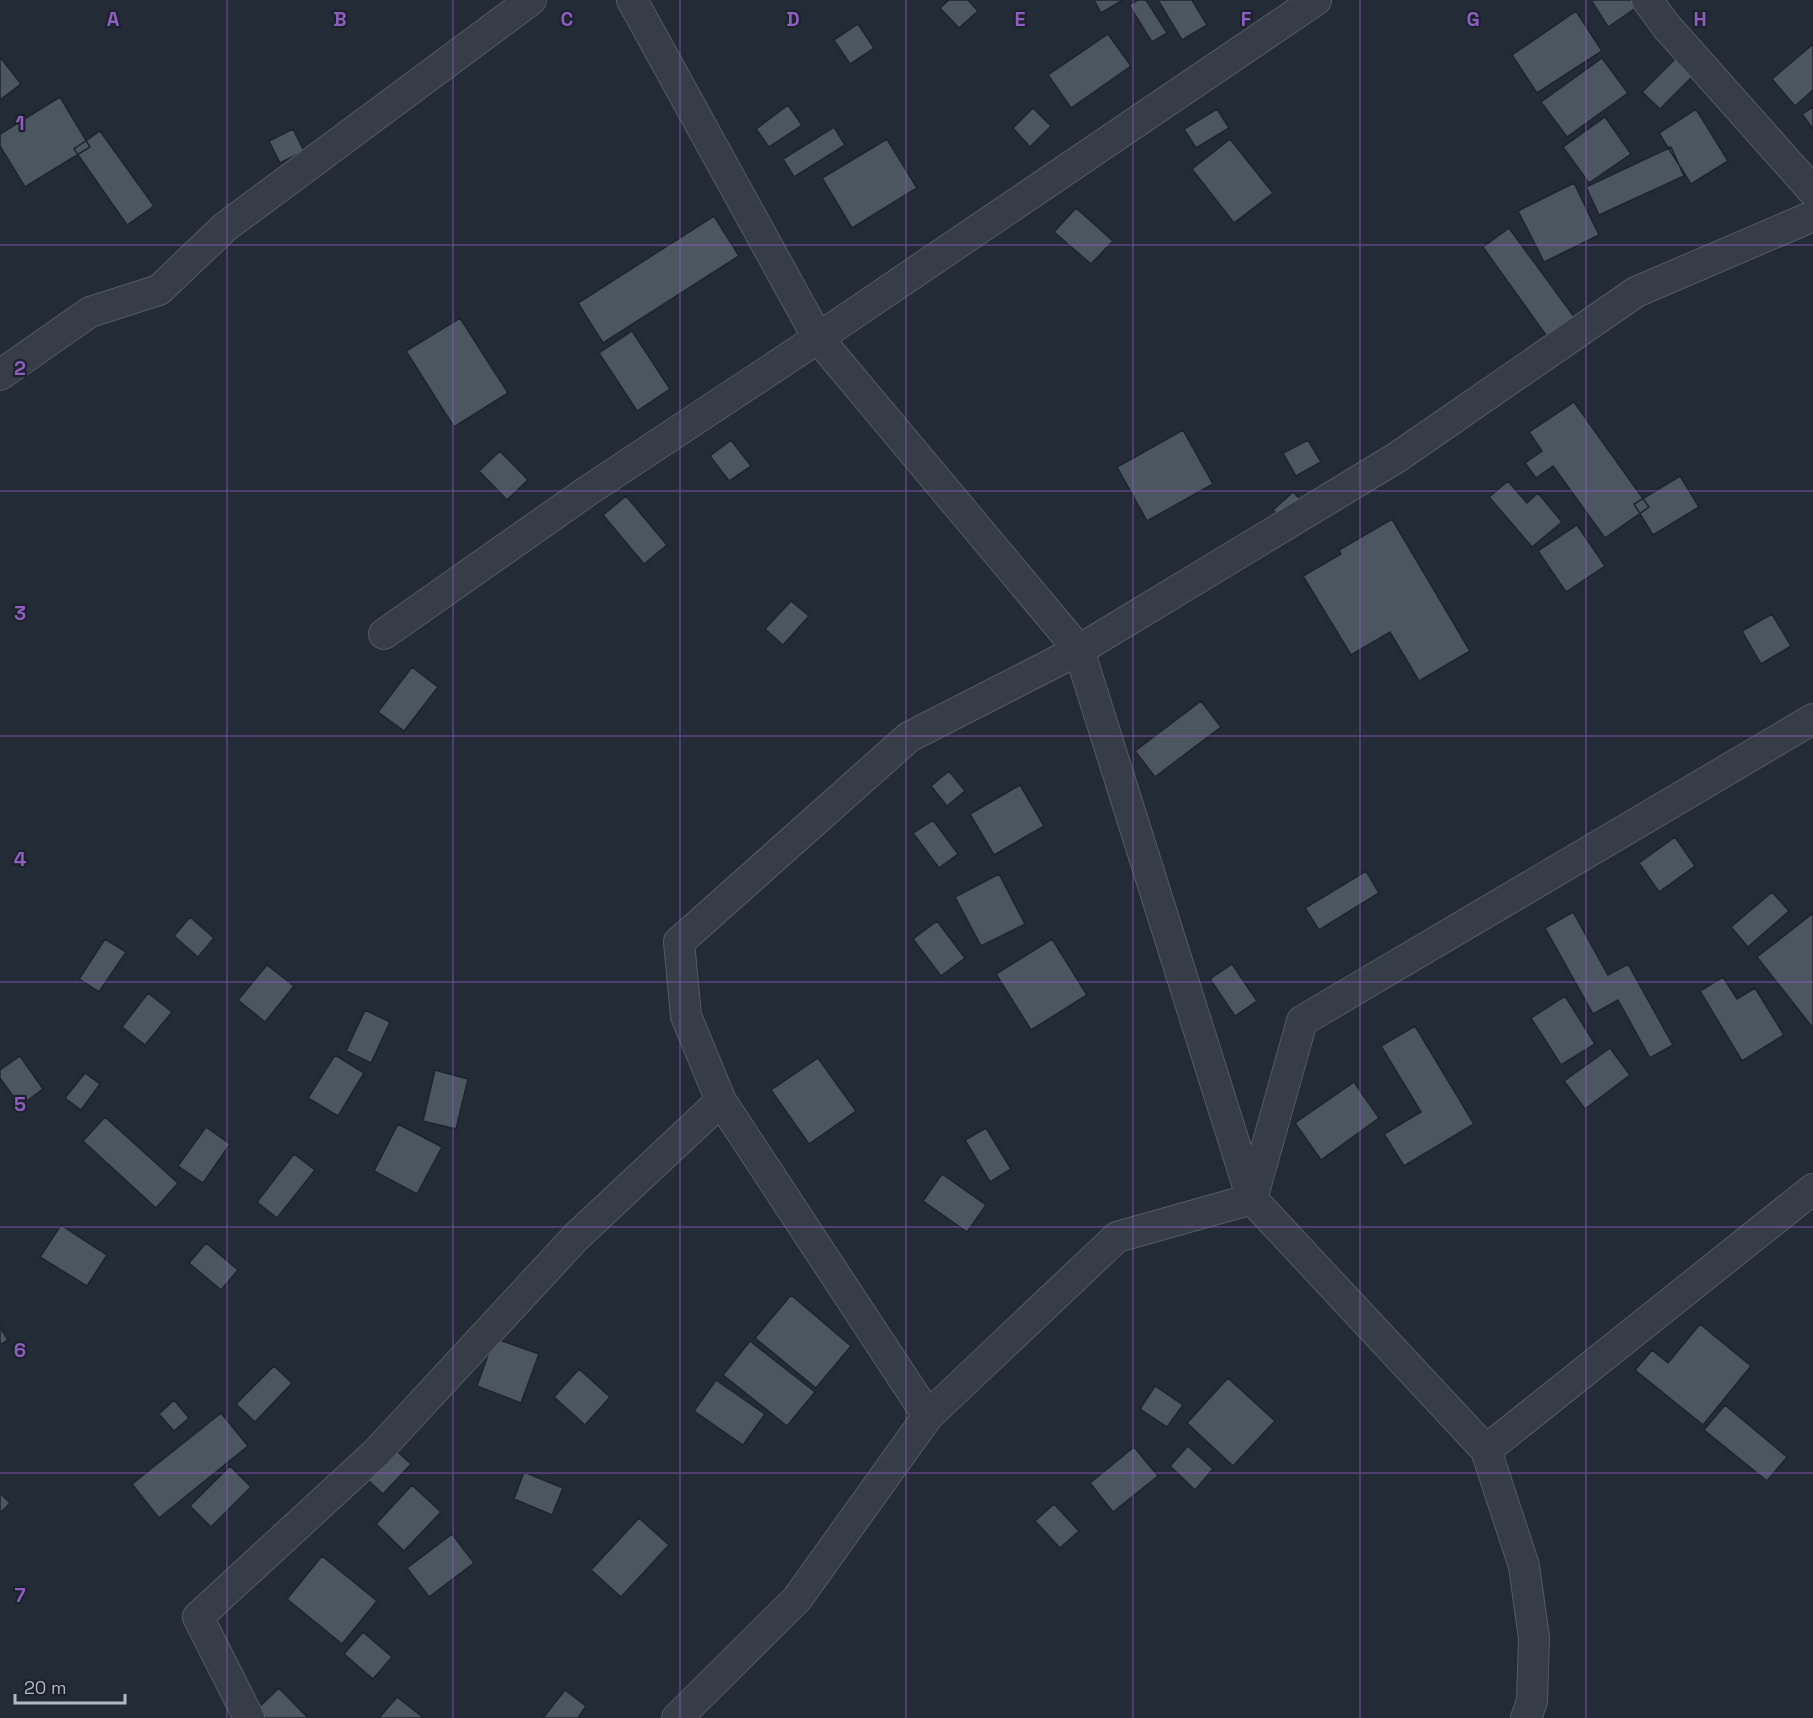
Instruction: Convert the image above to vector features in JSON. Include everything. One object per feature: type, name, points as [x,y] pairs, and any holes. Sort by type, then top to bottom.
[{"type":"street","points":[[0,375],[90,312],[159,290],[225,227],[531,0]]},
{"type":"street","points":[[632,0],[818,338],[1079,650],[1252,1199],[1486,1450],[1524,1566],[1534,1638],[1532,1701],[1526,1718]]},
{"type":"street","points":[[384,634],[586,492],[818,338],[1316,0]]},
{"type":"street","points":[[1647,0],[1667,27],[1813,191]]},
{"type":"street","points":[[928,1416],[721,1101],[686,1016],[679,942],[909,737],[1079,650],[1396,458],[1636,292],[1813,216]]},
{"type":"street","points":[[1252,1199],[1302,1022],[1813,719]]},
{"type":"street","points":[[249,1718],[198,1617],[376,1453],[576,1237],[721,1101]]},
{"type":"street","points":[[1486,1450],[1813,1189]]},
{"type":"street","points":[[677,1718],[797,1599],[928,1416],[1117,1238],[1252,1199]]},
{"type":"building","points":[[949,0],[968,0],[978,11],[959,28],[940,8]]},
{"type":"building","points":[[1094,0],[1123,0],[1101,13]]},
{"type":"building","points":[[1138,0],[1146,0],[1167,33],[1152,42],[1129,5]]},
{"type":"building","points":[[1158,0],[1192,0],[1207,25],[1182,40]]},
{"type":"building","points":[[1591,0],[1637,0],[1640,5],[1608,27]]},
{"type":"building","points":[[1576,11],[1602,51],[1537,93],[1512,55]]},
{"type":"building","points":[[858,24],[874,48],[850,64],[834,40]]},
{"type":"building","points":[[1108,34],[1131,66],[1071,108],[1048,75]]},
{"type":"building","points":[[1813,44],[1813,90],[1795,106],[1772,79]]},
{"type":"building","points":[[1678,56],[1695,74],[1660,109],[1642,92]]},
{"type":"building","points":[[0,57],[21,84],[0,100]]},
{"type":"building","points":[[1602,58],[1628,93],[1567,137],[1541,102]]},
{"type":"building","points":[[60,97],[90,147],[25,187],[0,146],[0,134]]},
{"type":"building","points":[[788,105],[802,125],[769,147],[756,129]]},
{"type":"building","points":[[1813,107],[1813,129],[1802,114]]},
{"type":"building","points":[[1033,108],[1051,126],[1030,147],[1013,128]]},
{"type":"building","points":[[1217,109],[1229,128],[1196,148],[1184,129]]},
{"type":"building","points":[[1696,109],[1728,161],[1691,184],[1659,133]]},
{"type":"building","points":[[1605,117],[1631,154],[1589,183],[1563,147]]},
{"type":"building","points":[[834,127],[845,145],[794,177],[783,159]]},
{"type":"building","points":[[293,129],[304,151],[280,163],[269,141]]},
{"type":"building","points":[[100,131],[154,206],[127,225],[74,149]]},
{"type":"building","points":[[887,139],[917,188],[852,228],[822,178]]},
{"type":"building","points":[[1230,139],[1273,193],[1234,223],[1192,169]]},
{"type":"building","points":[[1671,147],[1684,176],[1599,215],[1586,187]]},
{"type":"building","points":[[1574,183],[1599,235],[1544,262],[1518,211]]},
{"type":"building","points":[[1076,208],[1113,241],[1091,264],[1054,232]]},
{"type":"building","points":[[714,216],[739,256],[603,343],[578,303]]},
{"type":"building","points":[[1509,228],[1575,318],[1548,338],[1483,247]]},
{"type":"building","points":[[460,318],[508,393],[454,427],[406,351]]},
{"type":"building","points":[[632,331],[670,389],[637,411],[599,353]]},
{"type":"building","points":[[1574,402],[1649,507],[1605,538],[1553,466],[1536,478],[1525,463],[1542,451],[1529,432]]},
{"type":"building","points":[[1183,430],[1213,484],[1147,521],[1117,467]]},
{"type":"building","points":[[731,440],[751,466],[729,481],[710,456]]},
{"type":"building","points":[[1308,440],[1321,462],[1296,476],[1283,453]]},
{"type":"building","points":[[500,451],[528,480],[507,500],[479,471]]},
{"type":"building","points":[[1680,476],[1699,507],[1653,535],[1634,504]]},
{"type":"building","points":[[1508,481],[1527,503],[1538,493],[1562,522],[1532,547],[1489,497]]},
{"type":"building","points":[[1293,492],[1305,504],[1285,523],[1273,510]]},
{"type":"building","points":[[626,496],[667,545],[644,564],[603,515]]},
{"type":"building","points":[[1392,519],[1470,651],[1419,681],[1390,632],[1351,655],[1303,576],[1341,554],[1339,550]]},
{"type":"building","points":[[1577,525],[1605,566],[1566,592],[1538,551]]},
{"type":"building","points":[[791,601],[809,616],[783,645],[765,629]]},
{"type":"building","points":[[1772,614],[1791,646],[1761,664],[1742,631]]},
{"type":"building","points":[[412,667],[438,687],[404,731],[378,712]]},
{"type":"building","points":[[1201,701],[1221,727],[1155,777],[1135,751]]},
{"type":"building","points":[[949,771],[965,791],[947,806],[931,786]]},
{"type":"building","points":[[1020,785],[1044,826],[994,855],[970,814]]},
{"type":"building","points":[[933,820],[958,854],[939,868],[913,833]]},
{"type":"building","points":[[1675,837],[1695,866],[1659,892],[1639,863]]},
{"type":"building","points":[[1366,871],[1379,893],[1319,930],[1305,908]]},
{"type":"building","points":[[999,874],[1025,924],[981,946],[955,897]]},
{"type":"building","points":[[1772,892],[1789,911],[1748,947],[1731,927]]},
{"type":"building","points":[[1573,912],[1608,975],[1628,964],[1673,1045],[1650,1058],[1618,1000],[1593,1014],[1545,928]]},
{"type":"building","points":[[1813,913],[1813,1028],[1757,957]]},
{"type":"building","points":[[190,917],[214,938],[198,957],[174,936]]},
{"type":"building","points":[[937,921],[965,958],[941,976],[913,939]]},
{"type":"building","points":[[105,939],[126,952],[99,992],[79,979]]},
{"type":"building","points":[[1052,939],[1087,995],[1031,1030],[996,974]]},
{"type":"building","points":[[1232,964],[1257,1001],[1235,1016],[1210,979]]},
{"type":"building","points":[[267,965],[294,986],[265,1022],[238,1000]]},
{"type":"building","points":[[1723,977],[1737,999],[1755,988],[1784,1035],[1742,1061],[1700,991]]},
{"type":"building","points":[[148,993],[172,1012],[145,1045],[122,1027]]},
{"type":"building","points":[[1565,996],[1595,1044],[1561,1065],[1531,1018]]},
{"type":"building","points":[[365,1010],[390,1022],[371,1063],[346,1051]]},
{"type":"building","points":[[1415,1026],[1474,1124],[1404,1166],[1384,1134],[1421,1112],[1381,1046]]},
{"type":"building","points":[[1610,1048],[1630,1075],[1585,1109],[1564,1081]]},
{"type":"building","points":[[335,1055],[364,1073],[338,1116],[308,1098]]},
{"type":"building","points":[[20,1056],[43,1089],[20,1106],[0,1078],[0,1070]]},
{"type":"building","points":[[818,1058],[856,1111],[809,1144],[771,1090]]},
{"type":"building","points":[[435,1070],[468,1079],[456,1129],[423,1121]]},
{"type":"building","points":[[85,1073],[100,1084],[81,1110],[65,1098]]},
{"type":"building","points":[[1354,1082],[1379,1118],[1321,1160],[1295,1123]]},
{"type":"building","points":[[105,1117],[178,1183],[156,1208],[83,1141]]},
{"type":"building","points":[[398,1124],[442,1147],[417,1194],[374,1171]]},
{"type":"building","points":[[206,1127],[230,1144],[203,1183],[178,1166]]},
{"type":"building","points":[[986,1128],[1011,1169],[990,1182],[965,1140]]},
{"type":"building","points":[[294,1154],[315,1170],[277,1218],[257,1202]]},
{"type":"building","points":[[942,1174],[986,1205],[967,1232],[923,1201]]},
{"type":"building","points":[[61,1225],[107,1255],[87,1286],[40,1257]]},
{"type":"building","points":[[206,1243],[238,1270],[221,1290],[189,1263]]},
{"type":"building","points":[[791,1295],[851,1346],[816,1388],[755,1338]]},
{"type":"building","points":[[1700,1324],[1751,1366],[1703,1425],[1635,1370],[1652,1350],[1668,1363]]},
{"type":"building","points":[[0,1327],[8,1340],[0,1345]]},
{"type":"building","points":[[494,1338],[539,1354],[521,1403],[477,1386]]},
{"type":"building","points":[[750,1341],[815,1392],[787,1426],[723,1375]]},
{"type":"building","points":[[274,1366],[292,1383],[255,1422],[236,1404]]},
{"type":"building","points":[[579,1369],[610,1397],[585,1425],[554,1397]]},
{"type":"building","points":[[1228,1378],[1275,1421],[1233,1466],[1187,1423]]},
{"type":"building","points":[[716,1380],[765,1414],[743,1445],[694,1411]]},
{"type":"building","points":[[1155,1386],[1183,1405],[1167,1427],[1140,1409]]},
{"type":"building","points":[[174,1400],[189,1418],[174,1431],[159,1414]]},
{"type":"building","points":[[1725,1405],[1787,1457],[1767,1481],[1704,1430]]},
{"type":"building","points":[[221,1413],[248,1446],[159,1518],[132,1484]]},
{"type":"building","points":[[376,1432],[411,1464],[383,1494],[348,1462]]},
{"type":"building","points":[[1188,1446],[1213,1469],[1195,1490],[1170,1466]]},
{"type":"building","points":[[1134,1447],[1158,1476],[1113,1512],[1090,1483]]},
{"type":"building","points":[[230,1466],[251,1487],[211,1527],[190,1506]]},
{"type":"building","points":[[524,1472],[563,1488],[552,1515],[514,1499]]},
{"type":"building","points":[[412,1485],[441,1512],[404,1551],[376,1524]]},
{"type":"building","points":[[0,1493],[10,1503],[0,1513]]},
{"type":"building","points":[[1054,1504],[1079,1531],[1060,1548],[1035,1521]]},
{"type":"building","points":[[639,1518],[669,1545],[621,1597],[591,1570]]},
{"type":"building","points":[[452,1534],[474,1563],[429,1597],[407,1568]]},
{"type":"building","points":[[322,1556],[377,1601],[342,1644],[287,1599]]},
{"type":"building","points":[[363,1632],[392,1657],[373,1679],[344,1654]]},
{"type":"building","points":[[279,1688],[308,1718],[264,1718],[256,1710]]},
{"type":"building","points":[[565,1690],[586,1706],[578,1718],[543,1718]]},
{"type":"building","points":[[397,1697],[424,1718],[379,1718]]}]
